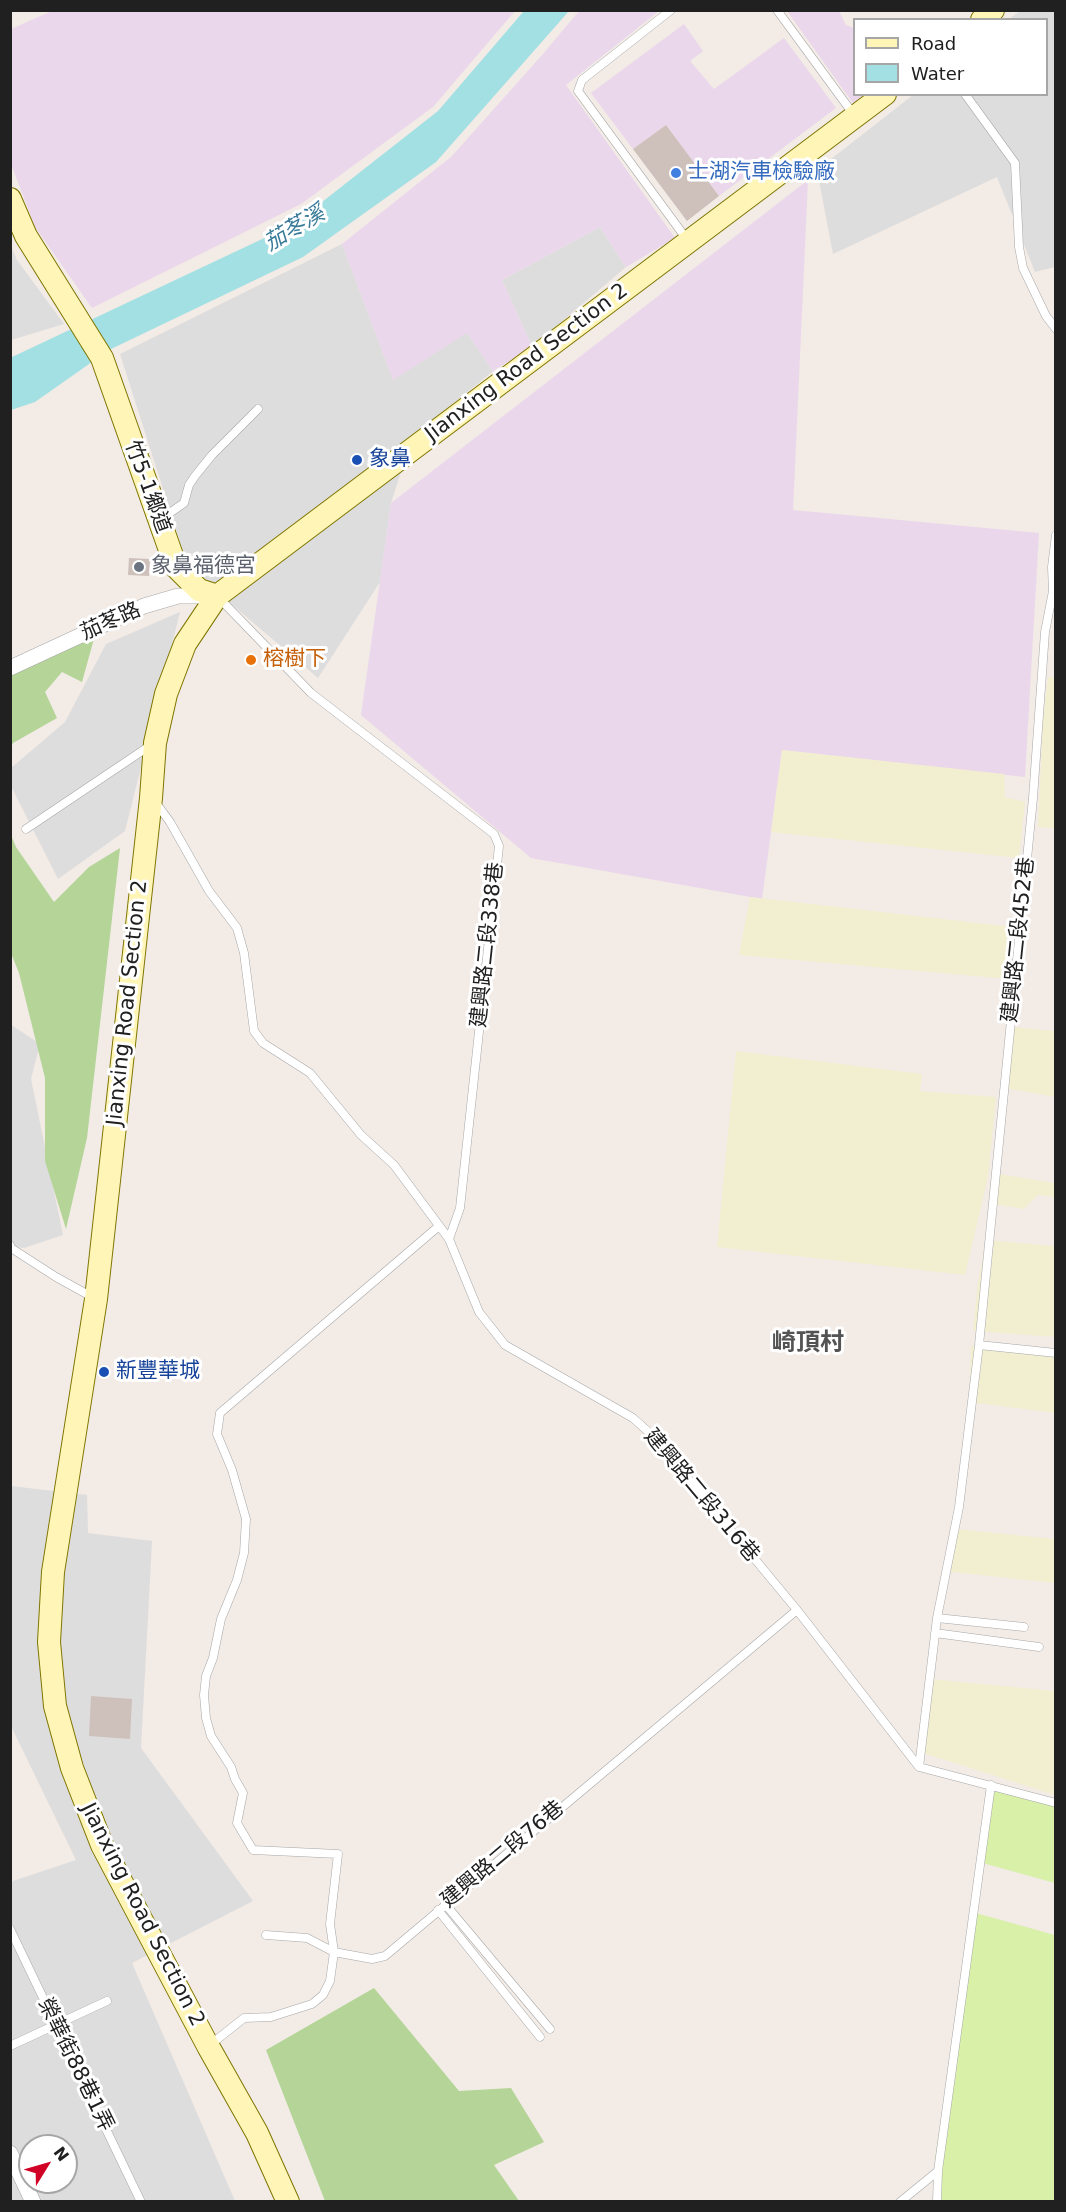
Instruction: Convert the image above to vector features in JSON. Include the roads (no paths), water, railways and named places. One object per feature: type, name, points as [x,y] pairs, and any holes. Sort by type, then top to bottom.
[{"type":"street","name":"Jianxing Road Section 2","points":[[288,2202],[257,2133],[208,2046],[102,1845],[72,1768],[55,1706],[49,1642],[53,1572],[96,1299],[151,798],[154,743],[166,693],[185,644],[217,596],[882,96]]},
{"type":"street","name":"竹5-1鄉道","points":[[10,199],[22,237],[102,358],[176,567],[199,590],[217,596]]},
{"type":"street","name":"茄苳路","points":[[10,668],[144,606],[178,596],[217,596]]},
{"type":"street","points":[[10,2153],[33,2202]]},
{"type":"lane","points":[[671,10],[582,80],[578,91],[689,241]]},
{"type":"lane","points":[[777,10],[855,117]]},
{"type":"lane","points":[[966,96],[1014,163],[1019,246],[1023,268],[1046,316],[1056,329]]},
{"type":"lane","points":[[159,520],[184,503],[195,476],[212,455],[258,409]]},
{"type":"lane","name":"建興路二段452巷","points":[[919,1767],[937,1618],[959,1507],[979,1345],[1033,798],[1045,632],[1053,591],[1052,567],[1056,535]]},
{"type":"lane","name":"建興路二段338巷","points":[[217,596],[311,693],[494,834],[499,846],[460,1208],[449,1239]]},
{"type":"lane","points":[[26,829],[154,743]]},
{"type":"lane","name":"建興路二段316巷","points":[[151,798],[170,822],[209,891],[237,928],[244,953],[254,1031],[263,1042],[310,1073],[361,1135],[394,1165],[449,1239],[479,1312],[505,1345],[633,1418],[652,1435],[797,1610],[919,1767]]},
{"type":"lane","points":[[208,2046],[244,2018],[271,2017],[312,2004],[323,1995],[330,1981],[333,1952],[330,1924],[338,1854],[253,1850],[237,1822],[243,1793],[231,1767],[211,1736],[205,1706],[206,1676],[213,1658],[221,1619],[237,1580],[244,1553],[246,1519],[232,1470],[217,1434],[220,1413],[438,1226]]},
{"type":"lane","points":[[11,1247],[56,1277],[96,1299]]},
{"type":"lane","points":[[979,1345],[1056,1353]]},
{"type":"lane","name":"建興路二段76巷","points":[[266,1935],[307,1938],[333,1952],[372,1959],[385,1956],[797,1610]]},
{"type":"lane","points":[[937,1618],[1024,1627]]},
{"type":"lane","points":[[935,1633],[1040,1647]]},
{"type":"lane","points":[[919,1767],[1056,1803]]},
{"type":"lane","points":[[937,2202],[938,2171],[991,1785]]},
{"type":"lane","points":[[445,1904],[550,2029]]},
{"type":"lane","points":[[438,1910],[540,2037]]},
{"type":"lane","name":"榮華街88巷1弄","points":[[10,1929],[141,2202]]},
{"type":"lane","points":[[10,2046],[107,2001]]},
{"type":"lane","points":[[900,2202],[938,2171]]},
{"type":"water","name":"茄苳溪","points":[[524,11],[569,11],[436,162],[303,257],[109,350],[35,402],[11,410],[10,358],[294,224],[438,111]]},
{"type":"place","name":"士湖汽車檢驗廠","points":[[676,173]]},
{"type":"place","name":"象鼻","points":[[357,460]]},
{"type":"place","name":"象鼻福德宮","points":[[139,567]]},
{"type":"place","name":"榕樹下","points":[[251,660]]},
{"type":"place","name":"新豐華城","points":[[104,1372]]},
{"type":"district","name":"崎頂村","points":[[808,1344]]}]
